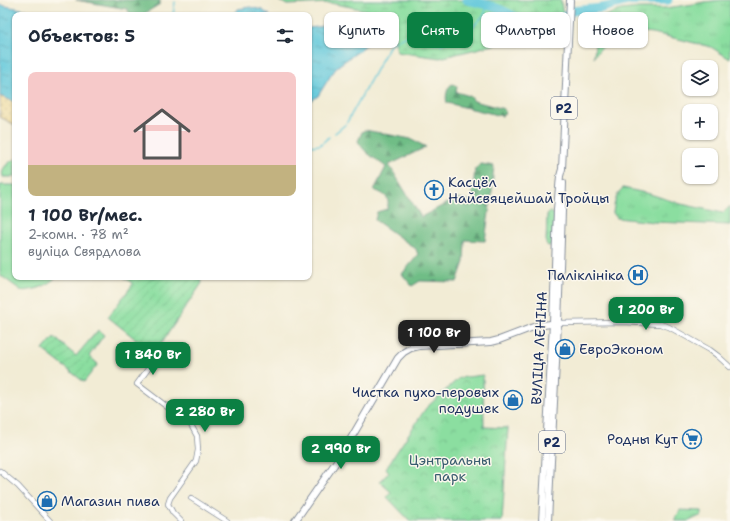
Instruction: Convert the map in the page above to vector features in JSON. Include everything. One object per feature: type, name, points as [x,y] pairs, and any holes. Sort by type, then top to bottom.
[{"type":"main road","name":"ВУЛІЦА ЛЕНІНА","points":[[542,521],[564,176],[562,169],[570,0]]},
{"type":"main road","name":"ВУЛІЦА ЛЕНІНА","points":[[548,521],[555,323]]},
{"type":"main road","points":[[295,521],[343,452],[393,365],[404,352],[419,346],[491,342],[536,326],[555,323]]},
{"type":"street","points":[[555,323],[623,322],[660,324],[669,326],[710,350],[730,367]]},
{"type":"street","points":[[156,358],[137,384],[191,425],[197,436],[198,450],[196,461],[170,498],[168,504],[173,513],[181,521]]},
{"type":"street","points":[[0,471],[18,486],[50,521]]},
{"type":"street","points":[[191,498],[227,521]]},
{"type":"green space","points":[[76,0],[160,0],[160,4],[147,12],[129,12],[127,9]]},
{"type":"green space","points":[[278,0],[561,0],[562,12],[481,12],[481,48],[440,58],[397,52],[396,48],[399,48],[399,12],[370,12],[330,3],[287,5]]},
{"type":"green space","points":[[730,0],[730,59],[711,47],[648,33],[648,12],[616,12],[639,8],[666,8],[704,2]]},
{"type":"green space","points":[[595,48],[601,48],[598,51],[594,57]]},
{"type":"green space","points":[[452,84],[457,87],[456,92],[470,96],[474,101],[504,109],[505,113],[502,116],[447,103],[447,92]]},
{"type":"green space","points":[[365,130],[411,139],[426,147],[389,165],[421,217],[457,198],[472,201],[475,169],[481,164],[494,166],[485,241],[465,240],[464,262],[457,282],[420,281],[412,286],[402,274],[418,255],[416,249],[375,220],[377,212],[387,209],[388,205],[386,196],[374,190],[386,167],[360,145],[358,141],[362,132]]},
{"type":"green space","points":[[12,161],[12,177],[3,177],[2,174],[7,164]]},
{"type":"green space","points":[[0,185],[12,185],[12,280],[53,280],[48,284],[32,290],[22,291],[0,275]]},
{"type":"green space","points":[[623,188],[650,194],[681,204],[723,213],[730,206],[730,225],[654,222],[617,218],[613,213],[614,206],[617,196]]},
{"type":"green space","points":[[551,212],[555,215],[553,243],[552,245],[548,246],[546,244],[547,215]]},
{"type":"green space","points":[[128,280],[201,280],[202,283],[154,354],[108,317],[133,284]]},
{"type":"green space","points":[[98,330],[104,335],[89,356],[98,364],[84,382],[43,350],[54,337],[76,356]]},
{"type":"green space","name":"Цэнтральны парк","points":[[483,375],[484,427],[508,428],[502,521],[410,521],[387,497],[391,492],[380,482],[389,472],[386,468],[426,408],[459,378]]},
{"type":"green space","points":[[680,510],[702,511],[702,515],[689,521],[675,521]]},
{"type":"sand","points":[[0,96],[12,101],[12,123],[0,117]]},
{"type":"water","points":[[0,5],[37,12],[12,12],[12,101],[0,96]]},
{"type":"water","points":[[250,7],[265,12],[236,12],[238,9]]},
{"type":"water","points":[[324,25],[324,48],[362,48],[339,65],[318,96],[312,100],[312,28]]},
{"type":"waterway","points":[[467,0],[504,11],[525,22],[546,29],[554,27],[572,11],[602,8],[628,1],[668,0]]},
{"type":"waterway","points":[[173,12],[175,2]]},
{"type":"waterway","points":[[335,133],[346,124],[391,43],[407,36],[441,44],[470,30],[484,15],[488,5]]},
{"type":"waterway","points":[[312,146],[320,145],[329,137]]},
{"type":"place","name":"Касцёл Найсвяцейшай Тройцы","points":[[434,190]]},
{"type":"place","name":"Паліклініка","points":[[638,275]]},
{"type":"place","name":"ЕвроЭконом","points":[[565,349]]},
{"type":"place","name":"Чистка пухо-перовых подушек","points":[[513,400]]},
{"type":"place","name":"Родны Кут","points":[[692,439]]},
{"type":"place","name":"Магазин пива","points":[[47,501]]}]
